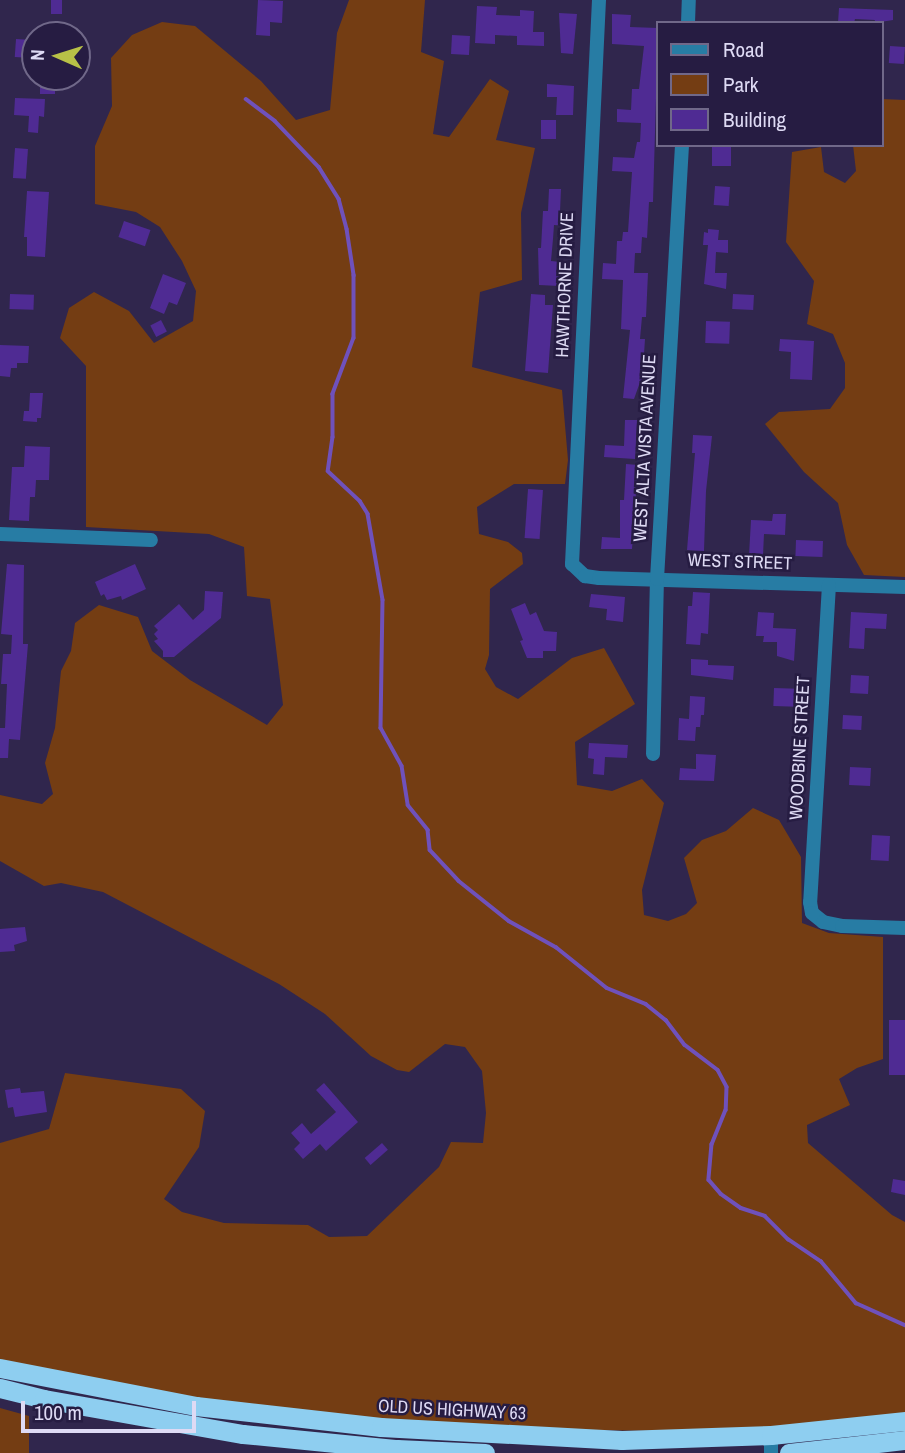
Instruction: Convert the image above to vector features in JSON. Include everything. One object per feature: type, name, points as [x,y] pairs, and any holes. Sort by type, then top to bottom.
[{"type":"highway","name":"OLD US HIGHWAY 63","points":[[0,1368],[196,1406],[381,1427],[622,1440],[771,1444],[905,1421]]},
{"type":"highway","points":[[0,1388],[44,1399],[243,1434],[397,1449],[485,1453]]},
{"type":"highway","points":[[789,1453],[905,1440]]},
{"type":"street","name":"HAWTHORNE DRIVE","points":[[576,569],[572,564],[599,0]]},
{"type":"street","points":[[688,21],[689,0]]},
{"type":"street","name":"WEST ALTA VISTA AVENUE","points":[[653,754],[657,579],[682,147]]},
{"type":"street","points":[[0,534],[151,540]]},
{"type":"street","name":"WEST STREET","points":[[576,569],[592,577],[905,587]]},
{"type":"street","name":"WOODBINE STREET","points":[[829,585],[810,902],[812,913],[823,922],[842,926],[905,928]]},
{"type":"green space","points":[[349,0],[425,0],[421,52],[444,61],[433,134],[449,137],[490,79],[509,91],[496,140],[535,148],[521,213],[522,280],[480,292],[472,367],[562,390],[568,460],[565,484],[514,484],[477,507],[479,534],[508,542],[522,553],[523,564],[490,589],[489,655],[485,669],[496,687],[518,699],[572,658],[604,648],[635,704],[575,742],[577,785],[612,791],[642,779],[664,803],[642,890],[644,915],[668,921],[686,914],[697,903],[684,858],[702,840],[726,831],[753,808],[779,820],[801,857],[802,923],[829,933],[883,937],[883,1059],[857,1068],[839,1079],[850,1105],[807,1125],[808,1143],[892,1215],[905,1222],[905,1421],[794,1433],[381,1427],[0,1368],[0,1143],[49,1129],[65,1073],[181,1089],[205,1111],[199,1147],[164,1199],[182,1212],[224,1223],[308,1225],[329,1237],[367,1236],[439,1167],[451,1142],[483,1143],[486,1113],[482,1071],[465,1047],[445,1044],[409,1072],[397,1070],[371,1056],[325,1014],[279,984],[103,892],[61,883],[44,886],[0,861],[0,795],[42,804],[53,794],[45,763],[55,728],[61,671],[71,651],[75,623],[99,605],[138,617],[152,651],[190,680],[267,725],[283,705],[270,599],[247,596],[244,547],[209,534],[86,527],[86,366],[60,338],[69,308],[94,292],[129,311],[154,343],[193,321],[196,291],[182,261],[160,227],[136,212],[95,204],[95,146],[112,106],[111,58],[132,35],[162,22],[195,26],[261,81],[296,120],[330,110],[337,33]]},
{"type":"green space","points":[[884,99],[905,100],[905,577],[864,575],[847,545],[838,503],[804,472],[765,424],[779,412],[830,409],[845,388],[845,363],[833,334],[807,324],[814,281],[786,242],[792,152],[821,147],[824,172],[845,183],[856,171],[853,147],[884,147]]},
{"type":"green space","points":[[0,1408],[29,1416],[29,1453],[0,1453]]},
{"type":"building","points":[[51,0],[62,0],[62,14],[51,14]]},
{"type":"building","points":[[258,0],[283,1],[282,23],[270,22],[270,36],[256,35]]},
{"type":"building","points":[[477,6],[497,7],[496,15],[520,16],[520,10],[534,11],[533,32],[544,32],[544,46],[517,45],[517,36],[495,35],[495,44],[475,43]]},
{"type":"building","points":[[839,8],[893,10],[893,20],[838,21]]},
{"type":"building","points":[[559,13],[577,14],[573,54],[561,53]]},
{"type":"building","points":[[612,14],[631,15],[630,27],[656,28],[653,202],[649,202],[647,238],[642,237],[641,253],[635,253],[634,273],[648,273],[646,317],[642,317],[640,339],[645,339],[642,385],[639,385],[634,399],[623,398],[630,330],[621,329],[623,280],[602,279],[603,263],[616,264],[617,241],[622,241],[623,232],[628,232],[632,172],[612,171],[613,157],[634,158],[637,142],[640,142],[641,123],[617,122],[617,109],[631,110],[632,89],[639,89],[644,46],[612,44]]},
{"type":"building","points":[[452,35],[470,36],[469,55],[451,54]]},
{"type":"building","points":[[16,39],[21,39],[21,57],[15,57]]},
{"type":"building","points":[[890,46],[905,47],[904,64],[889,63]]},
{"type":"building","points":[[547,84],[574,86],[573,115],[556,115],[557,97],[547,97]]},
{"type":"building","points":[[40,91],[55,91],[55,94],[40,94]]},
{"type":"building","points":[[15,98],[45,99],[44,117],[39,116],[38,133],[28,132],[29,116],[14,115]]},
{"type":"building","points":[[541,120],[556,120],[556,139],[541,139]]},
{"type":"building","points":[[712,147],[731,147],[731,166],[712,166]]},
{"type":"building","points":[[15,148],[28,149],[26,179],[13,178]]},
{"type":"building","points":[[715,186],[730,187],[729,206],[714,205]]},
{"type":"building","points":[[549,189],[561,189],[560,212],[568,212],[567,226],[554,225],[551,261],[561,262],[559,286],[539,285],[538,248],[541,248],[543,211],[548,211]]},
{"type":"building","points":[[27,191],[49,192],[45,257],[27,256],[27,237],[24,237]]},
{"type":"building","points":[[124,221],[150,230],[145,246],[118,237]]},
{"type":"building","points":[[708,229],[719,230],[718,240],[728,240],[728,253],[716,252],[715,273],[727,273],[726,289],[704,284],[708,245],[703,245],[704,232],[708,233]]},
{"type":"building","points":[[163,274],[186,283],[177,305],[169,302],[164,314],[150,308]]},
{"type":"building","points":[[10,294],[34,295],[33,310],[9,309]]},
{"type":"building","points":[[531,294],[545,295],[545,305],[553,305],[548,373],[525,371]]},
{"type":"building","points":[[733,294],[754,295],[753,310],[732,309]]},
{"type":"building","points":[[161,320],[167,332],[156,337],[150,325]]},
{"type":"building","points":[[706,321],[730,322],[729,344],[705,343]]},
{"type":"building","points":[[780,339],[814,341],[812,380],[790,379],[791,352],[779,351]]},
{"type":"building","points":[[0,345],[29,346],[28,363],[17,363],[17,368],[11,368],[10,377],[0,376]]},
{"type":"building","points":[[30,393],[43,393],[41,418],[37,418],[37,422],[23,421],[24,411],[29,411]]},
{"type":"building","points":[[625,420],[637,420],[635,459],[604,457],[605,445],[624,446]]},
{"type":"building","points":[[693,435],[712,436],[706,491],[704,551],[687,550],[695,453],[692,453]]},
{"type":"building","points":[[25,446],[50,447],[49,480],[36,480],[35,497],[30,497],[29,521],[9,520],[12,467],[24,467]]},
{"type":"building","points":[[626,464],[638,465],[632,549],[601,549],[602,537],[620,538],[620,500],[624,500]]},
{"type":"building","points":[[528,489],[543,490],[540,539],[525,538]]},
{"type":"building","points":[[773,514],[786,514],[785,535],[764,534],[763,555],[749,555],[751,520],[772,521]]},
{"type":"building","points":[[796,540],[823,541],[822,557],[795,556]]},
{"type":"building","points":[[7,564],[24,565],[23,644],[28,644],[20,740],[9,739],[8,758],[0,758],[0,728],[5,728],[7,684],[1,684],[3,654],[11,654],[12,635],[1,634]]},
{"type":"building","points":[[135,564],[146,589],[122,600],[121,596],[107,600],[104,594],[101,596],[95,582]]},
{"type":"building","points":[[205,591],[223,592],[221,618],[174,657],[163,657],[163,651],[154,641],[158,639],[154,634],[158,630],[154,626],[179,604],[193,620],[204,610]]},
{"type":"building","points":[[693,592],[710,593],[708,634],[701,633],[700,645],[686,644],[688,606],[692,606]]},
{"type":"building","points":[[591,594],[625,597],[623,622],[606,620],[607,609],[589,607]]},
{"type":"building","points":[[525,603],[530,615],[536,612],[544,631],[557,632],[556,651],[543,651],[543,658],[527,658],[520,641],[523,640],[511,609]]},
{"type":"building","points":[[758,612],[774,613],[773,628],[796,629],[794,661],[777,656],[777,642],[763,642],[764,636],[756,636]]},
{"type":"building","points":[[851,612],[887,614],[886,629],[865,628],[864,649],[849,648]]},
{"type":"building","points":[[691,659],[708,660],[708,665],[734,666],[733,680],[691,675]]},
{"type":"building","points":[[851,675],[869,676],[868,694],[850,693]]},
{"type":"building","points":[[774,688],[797,689],[796,707],[773,706]]},
{"type":"building","points":[[690,696],[705,697],[704,715],[701,715],[700,727],[696,727],[695,741],[678,740],[679,718],[689,719]]},
{"type":"building","points":[[843,715],[862,716],[861,730],[842,729]]},
{"type":"building","points":[[589,743],[628,745],[627,758],[605,757],[604,775],[593,774],[594,759],[588,758]]},
{"type":"building","points":[[696,754],[716,755],[714,781],[679,780],[680,768],[696,769]]},
{"type":"building","points":[[850,767],[871,768],[870,786],[849,785]]},
{"type":"building","points":[[872,835],[890,836],[889,861],[871,860]]},
{"type":"building","points":[[25,927],[27,941],[14,945],[15,951],[0,952],[0,929]]},
{"type":"building","points":[[889,1020],[905,1020],[905,1075],[889,1075]]},
{"type":"building","points":[[324,1083],[358,1122],[326,1151],[320,1144],[303,1159],[294,1149],[300,1143],[291,1133],[302,1123],[311,1134],[336,1112],[316,1090]]},
{"type":"building","points":[[20,1088],[21,1093],[44,1091],[47,1112],[15,1117],[13,1107],[8,1108],[5,1090]]},
{"type":"building","points":[[382,1143],[388,1150],[371,1165],[365,1158]]},
{"type":"building","points":[[893,1179],[905,1181],[905,1195],[891,1192]]},
{"type":"waterway","points":[[246,99],[275,121],[319,167],[339,199],[347,229],[354,275],[354,338],[333,394],[333,437],[328,471],[360,501],[368,514],[383,600],[381,728],[402,766],[408,805],[428,830],[430,850],[459,881],[509,921],[556,947],[607,988],[646,1004],[666,1020],[685,1045],[718,1070],[727,1087],[726,1110],[712,1144],[709,1180],[721,1194],[741,1208],[765,1216],[788,1239],[821,1261],[856,1303],[905,1325]]}]
